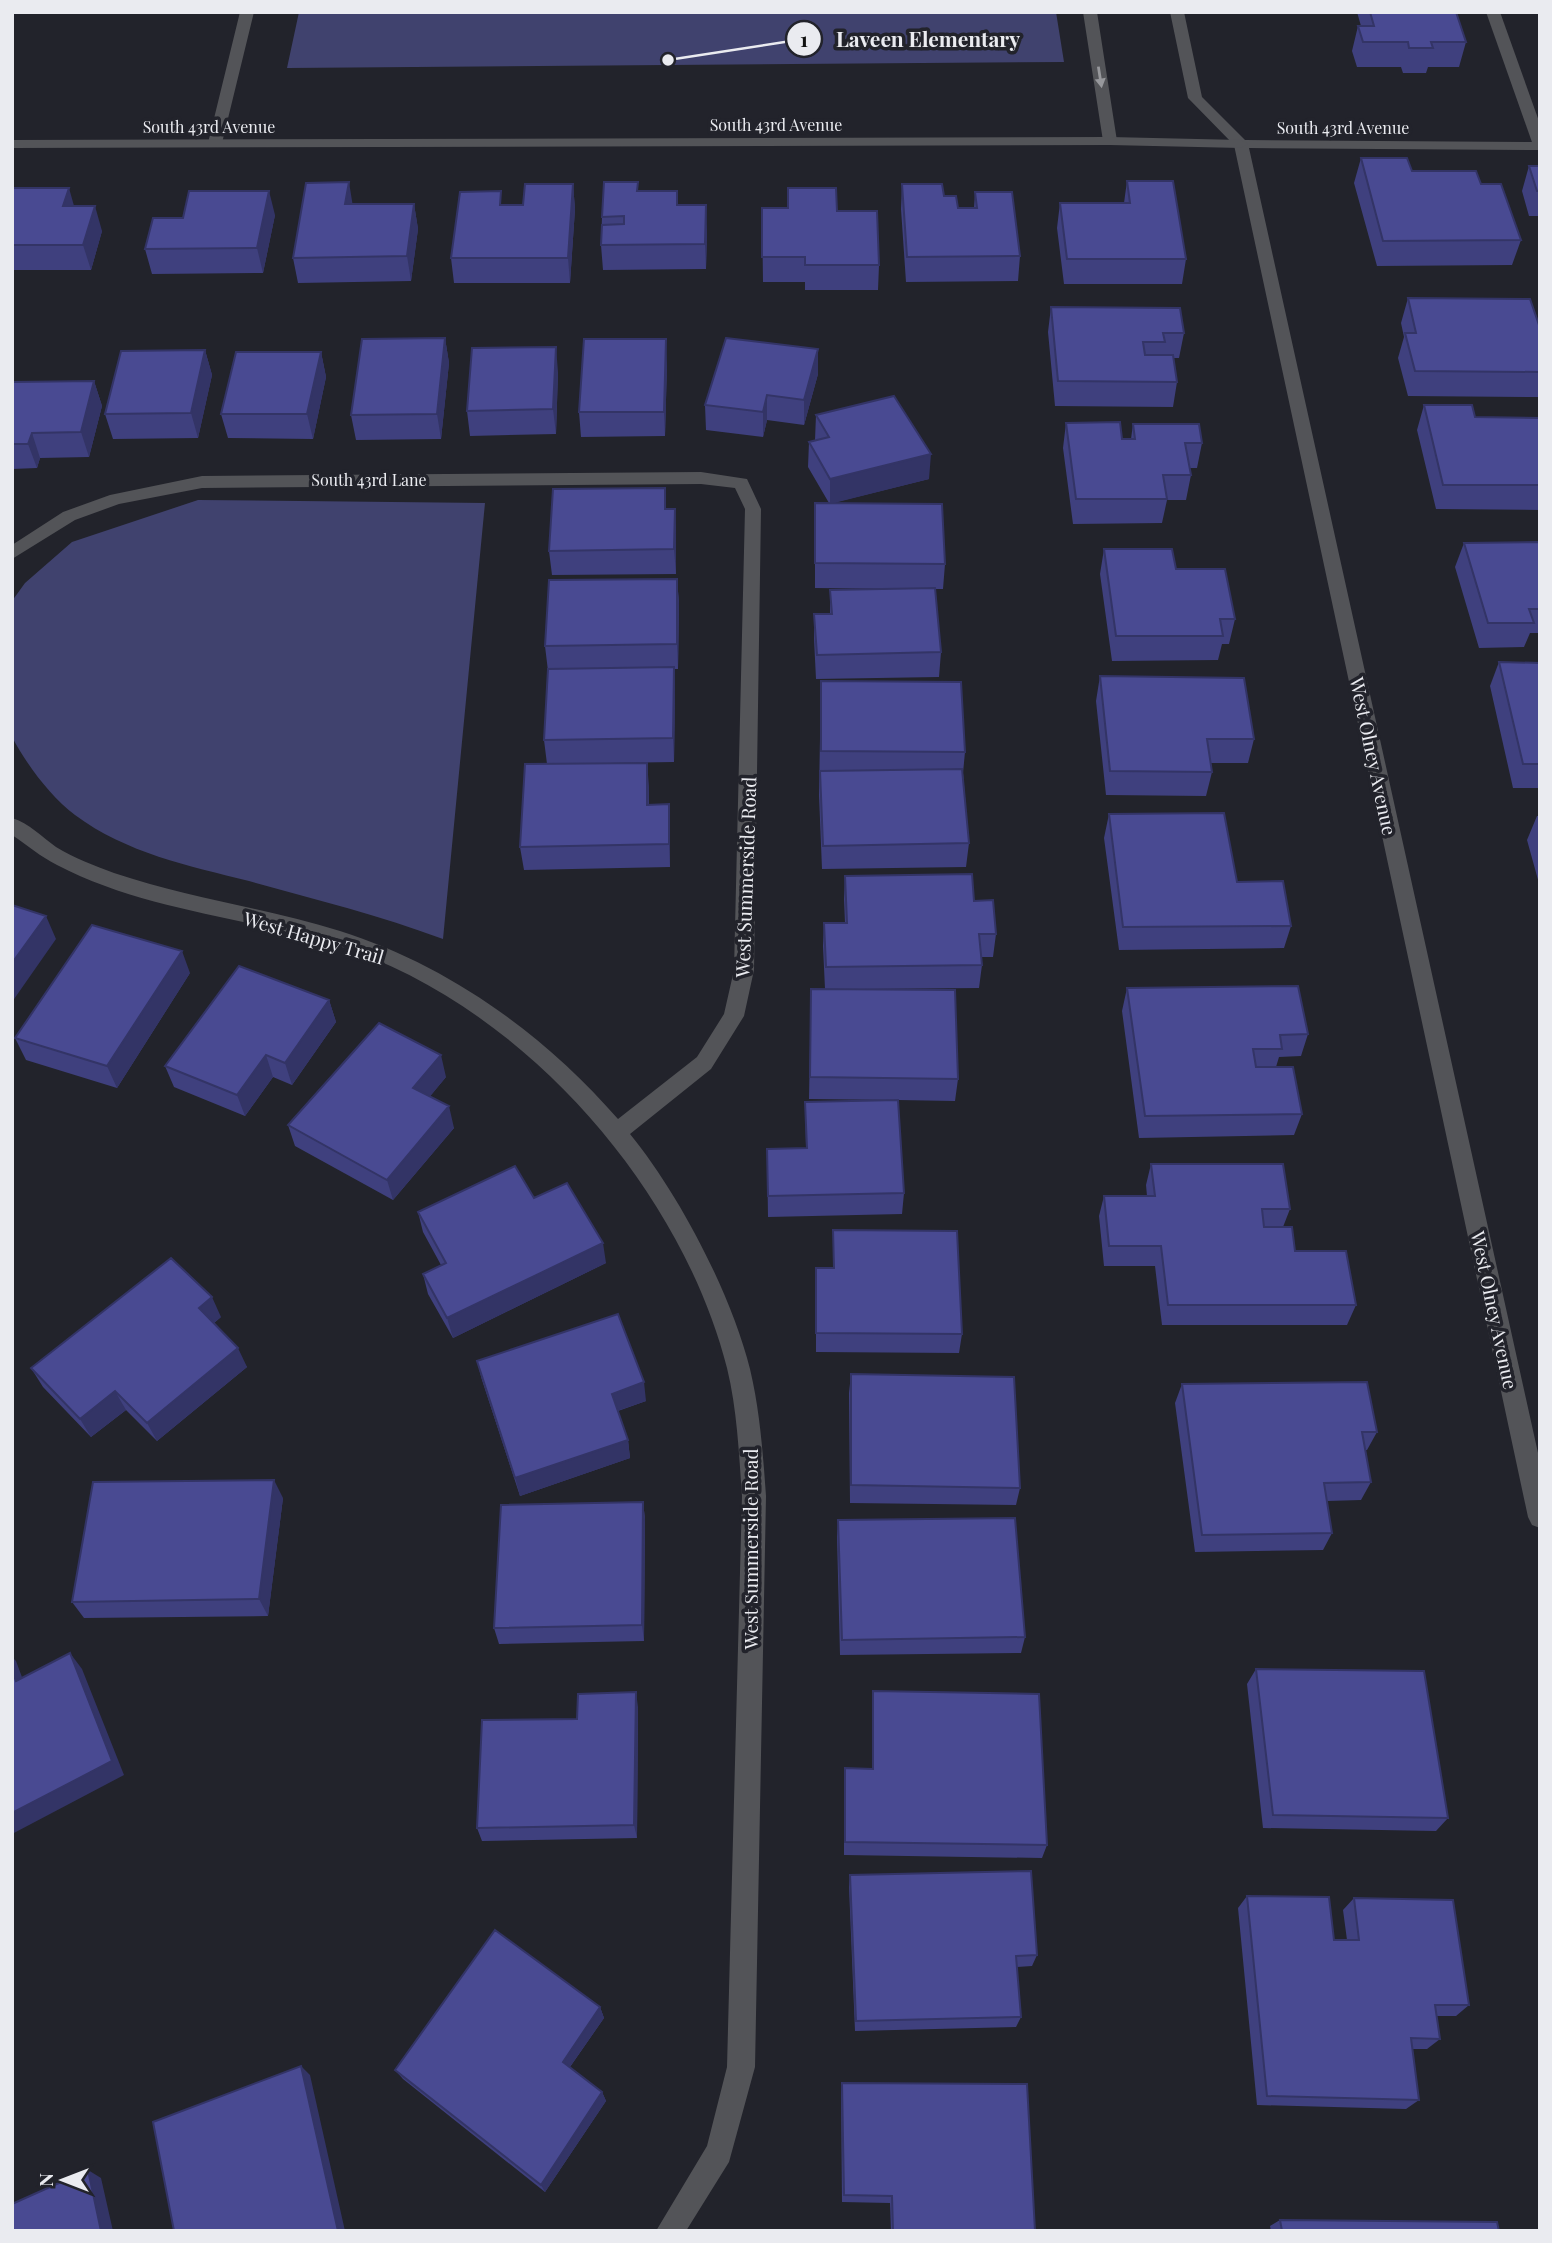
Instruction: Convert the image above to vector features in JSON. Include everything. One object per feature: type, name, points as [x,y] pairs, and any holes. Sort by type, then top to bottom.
[{"type":"street","points":[[215,143],[247,12]]},
{"type":"street","points":[[1090,12],[1110,141]]},
{"type":"street","points":[[1177,12],[1195,98],[1241,144]]},
{"type":"street","points":[[1493,12],[1540,146]]},
{"type":"street","name":"South 43rd Avenue","points":[[12,144],[1110,141],[1540,146]]},
{"type":"street","name":"West Olney Avenue","points":[[1241,144],[1540,1517]]},
{"type":"street","name":"South 43rd Lane","points":[[14,549],[69,516],[104,503],[202,482],[701,478],[741,483]]},
{"type":"street","name":"West Summerside Road","points":[[670,2231],[719,2152],[741,2067],[753,1510],[749,1434],[738,1370],[705,1273],[668,1204],[618,1131],[704,1063],[734,1016],[744,970],[752,509],[741,483]]},
{"type":"street","name":"West Happy Trail","points":[[12,825],[65,861],[164,897],[377,951],[423,974],[512,1030],[563,1072],[618,1131]]},
{"type":"shaded area","points":[[299,12],[1056,12],[1064,62],[287,68]]},
{"type":"shaded area","points":[[198,500],[485,503],[443,939],[395,922],[181,864],[115,839],[75,815],[57,799],[32,769],[12,737],[12,601],[25,583],[72,542]]},
{"type":"building","points":[[1370,12],[1456,12],[1466,42],[1431,42],[1433,48],[1409,48],[1408,42],[1363,42],[1358,26],[1374,26]]},
{"type":"building","points":[[1361,158],[1407,158],[1412,171],[1476,171],[1481,184],[1501,184],[1521,240],[1383,241]]},
{"type":"building","points":[[1529,166],[1540,166],[1540,191],[1537,191]]},
{"type":"building","points":[[1127,181],[1173,181],[1186,259],[1067,259],[1060,203],[1130,203]]},
{"type":"building","points":[[349,182],[345,204],[414,204],[407,256],[293,258],[306,183]]},
{"type":"building","points":[[604,182],[638,182],[637,191],[677,191],[677,205],[706,205],[705,244],[601,245],[602,225],[624,224],[624,216],[602,217]]},
{"type":"building","points":[[525,184],[573,184],[568,258],[451,258],[460,192],[501,191],[500,205],[523,205]]},
{"type":"building","points":[[902,184],[942,184],[944,196],[956,196],[958,208],[977,208],[975,192],[1012,192],[1020,256],[907,257]]},
{"type":"building","points":[[12,188],[69,188],[63,206],[95,206],[83,245],[12,245]]},
{"type":"building","points":[[788,188],[836,188],[837,211],[877,211],[879,265],[805,265],[805,257],[762,257],[762,208],[788,208]]},
{"type":"building","points":[[189,191],[269,191],[257,248],[145,249],[153,218],[183,218]]},
{"type":"building","points":[[1408,298],[1530,299],[1540,328],[1540,372],[1415,371],[1405,333],[1416,333]]},
{"type":"building","points":[[1051,307],[1180,308],[1184,333],[1163,333],[1165,342],[1143,342],[1145,355],[1173,355],[1177,382],[1058,381]]},
{"type":"building","points":[[445,338],[437,414],[351,415],[362,339]]},
{"type":"building","points":[[726,338],[818,349],[804,400],[767,395],[763,412],[705,405]]},
{"type":"building","points":[[584,339],[666,339],[664,412],[579,412]]},
{"type":"building","points":[[556,347],[553,409],[467,411],[472,348]]},
{"type":"building","points":[[205,350],[191,413],[105,414],[121,351]]},
{"type":"building","points":[[236,352],[321,352],[307,414],[221,414]]},
{"type":"building","points":[[94,381],[81,432],[32,433],[28,444],[12,444],[12,382]]},
{"type":"building","points":[[894,396],[931,454],[830,479],[809,442],[829,437],[816,415]]},
{"type":"building","points":[[1424,405],[1472,405],[1475,417],[1540,418],[1540,485],[1443,485]]},
{"type":"building","points":[[1120,422],[1122,439],[1135,439],[1133,424],[1199,424],[1202,443],[1185,443],[1191,475],[1163,475],[1167,499],[1076,499],[1066,423]]},
{"type":"building","points":[[665,488],[665,509],[675,509],[674,549],[549,551],[553,489]]},
{"type":"building","points":[[815,503],[942,504],[945,564],[815,563]]},
{"type":"building","points":[[1540,542],[1540,609],[1529,609],[1534,623],[1488,623],[1464,543]]},
{"type":"building","points":[[1104,549],[1172,549],[1176,569],[1225,569],[1235,619],[1220,619],[1223,636],[1116,636]]},
{"type":"building","points":[[677,579],[677,644],[545,646],[549,580]]},
{"type":"building","points":[[935,588],[941,652],[817,655],[814,614],[832,614],[830,590]]},
{"type":"building","points":[[1499,662],[1540,663],[1540,764],[1523,764]]},
{"type":"building","points":[[674,667],[673,738],[544,740],[548,669]]},
{"type":"building","points":[[1100,676],[1244,678],[1254,739],[1207,739],[1212,772],[1110,771]]},
{"type":"building","points":[[821,681],[961,682],[965,752],[821,751]]},
{"type":"building","points":[[647,763],[647,805],[669,804],[669,844],[520,847],[525,764]]},
{"type":"building","points":[[962,769],[969,843],[823,846],[820,771]]},
{"type":"building","points":[[1224,813],[1237,882],[1283,881],[1291,926],[1123,927],[1109,814]]},
{"type":"building","points":[[972,874],[974,901],[993,900],[996,934],[979,934],[982,965],[826,967],[824,923],[847,923],[845,876]]},
{"type":"building","points":[[12,905],[46,916],[12,963]]},
{"type":"building","points":[[92,925],[182,951],[107,1066],[15,1038]]},
{"type":"building","points":[[239,966],[329,1000],[285,1063],[266,1055],[237,1095],[165,1066]]},
{"type":"building","points":[[1298,986],[1308,1034],[1280,1035],[1282,1049],[1253,1049],[1256,1067],[1293,1067],[1302,1114],[1145,1116],[1127,988]]},
{"type":"building","points":[[811,989],[955,990],[958,1079],[810,1077]]},
{"type":"building","points":[[379,1023],[441,1055],[413,1088],[449,1106],[387,1180],[288,1125]]},
{"type":"building","points":[[898,1100],[904,1193],[768,1196],[767,1149],[807,1148],[805,1102]]},
{"type":"building","points":[[1151,1164],[1283,1164],[1290,1209],[1262,1209],[1264,1227],[1292,1227],[1295,1251],[1346,1251],[1356,1305],[1168,1305],[1161,1246],[1109,1246],[1104,1196],[1155,1196]]},
{"type":"building","points":[[515,1166],[534,1198],[567,1183],[603,1243],[447,1318],[423,1274],[446,1263],[418,1212]]},
{"type":"building","points":[[833,1230],[957,1231],[962,1334],[816,1333],[816,1268],[834,1268]]},
{"type":"building","points":[[171,1258],[212,1297],[199,1308],[238,1348],[147,1423],[115,1391],[80,1419],[31,1368]]},
{"type":"building","points":[[618,1314],[644,1382],[612,1394],[628,1440],[515,1478],[477,1361]]},
{"type":"building","points":[[851,1374],[1014,1377],[1020,1488],[851,1485]]},
{"type":"building","points":[[1367,1382],[1377,1432],[1362,1432],[1371,1482],[1324,1483],[1332,1533],[1202,1535],[1182,1384]]},
{"type":"building","points":[[274,1480],[259,1599],[72,1602],[93,1482]]},
{"type":"building","points":[[643,1502],[642,1625],[494,1628],[501,1505]]},
{"type":"building","points":[[1015,1518],[1025,1637],[842,1640],[838,1520]]},
{"type":"building","points":[[70,1653],[112,1761],[12,1813],[12,1671],[16,1681]]},
{"type":"building","points":[[1256,1669],[1424,1671],[1448,1818],[1273,1815]]},
{"type":"building","points":[[873,1691],[1039,1694],[1047,1845],[845,1842],[845,1768],[873,1769]]},
{"type":"building","points":[[636,1692],[634,1825],[477,1828],[482,1720],[577,1719],[578,1694]]},
{"type":"building","points":[[1031,1871],[1037,1955],[1016,1956],[1021,2017],[856,2021],[850,1875]]},
{"type":"building","points":[[1247,1896],[1329,1897],[1334,1940],[1359,1940],[1354,1898],[1453,1900],[1469,2005],[1435,2005],[1440,2039],[1411,2038],[1419,2100],[1267,2096]]},
{"type":"building","points":[[495,1930],[600,2007],[563,2062],[602,2092],[541,2185],[395,2070]]},
{"type":"building","points":[[301,2066],[338,2231],[174,2231],[153,2122]]},
{"type":"building","points":[[842,2083],[1027,2084],[1035,2231],[893,2231],[892,2196],[844,2195]]},
{"type":"building","points":[[88,2170],[101,2231],[12,2231],[12,2204]]},
{"type":"building","points":[[1280,2220],[1497,2222],[1499,2231],[1282,2231]]},
{"type":"place","name":"Laveen Elementary","points":[[668,60]]}]
